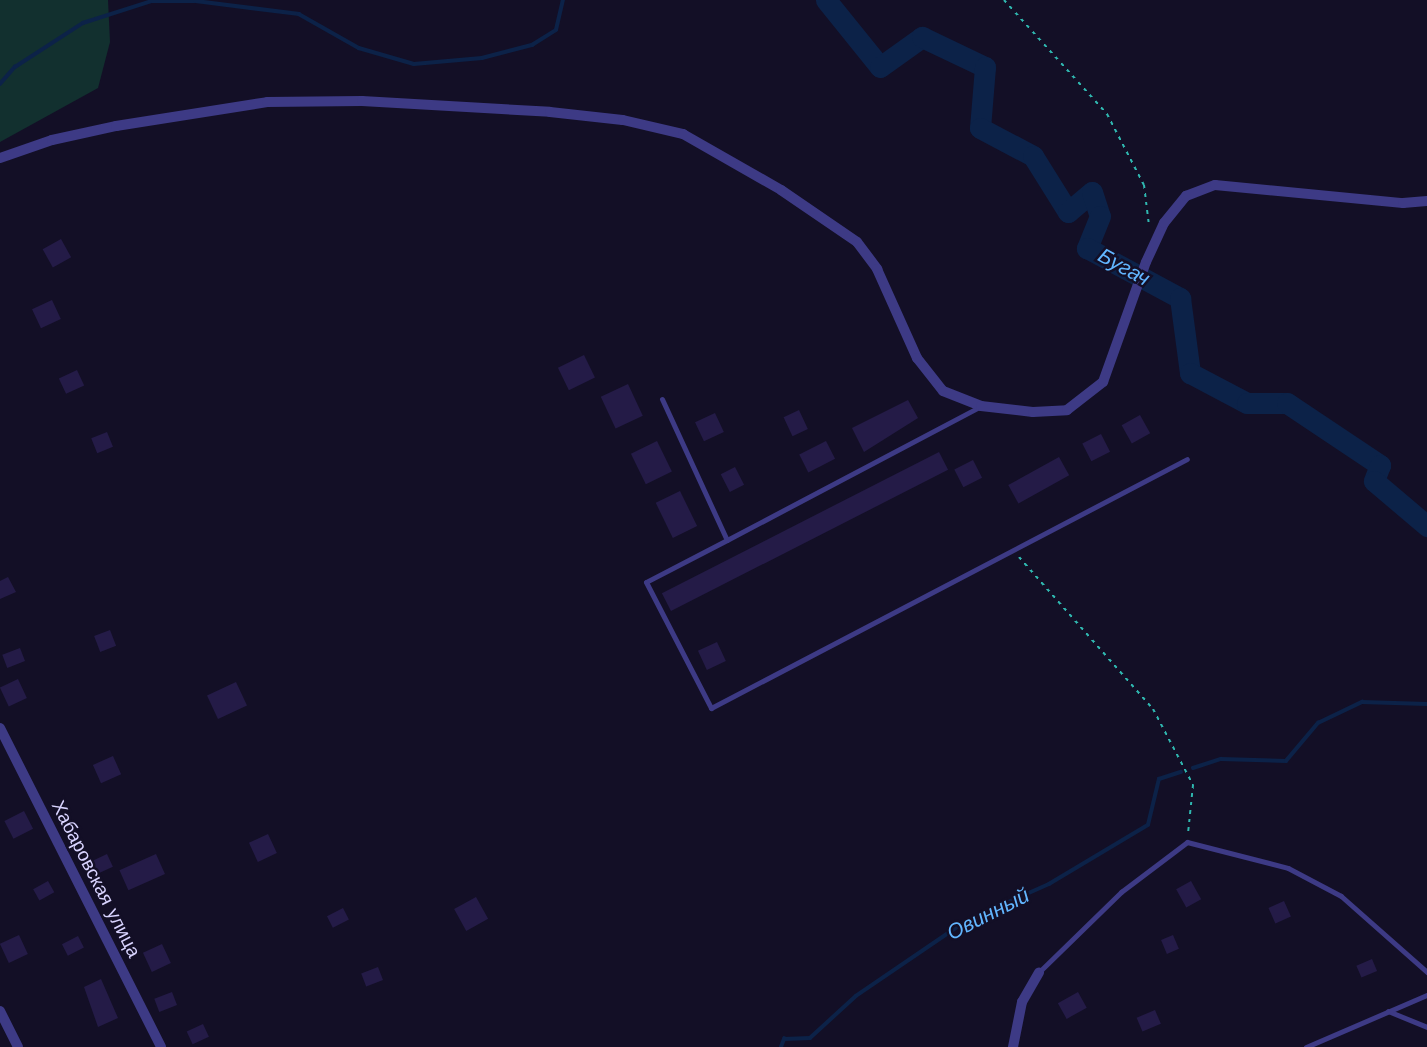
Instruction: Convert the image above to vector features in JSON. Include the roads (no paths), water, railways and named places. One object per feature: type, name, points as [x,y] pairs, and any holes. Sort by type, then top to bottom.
[{"type":"street","points":[[0,158],[103,129],[267,102],[362,101],[550,112],[623,120],[683,134],[781,190],[857,242],[877,269],[928,375],[943,391],[981,406],[1055,413],[1080,403],[1103,382],[1135,301],[1146,262],[1164,223],[1186,197],[1215,185],[1403,203],[1427,201]]},
{"type":"street","name":"Хабаровская улица","points":[[0,728],[161,1047]]},
{"type":"street","points":[[1013,1047],[1022,1002],[1039,972]]},
{"type":"street","points":[[0,1011],[18,1047]]},
{"type":"lane","points":[[662,399],[727,540]]},
{"type":"lane","points":[[981,406],[646,582],[711,708],[1187,459]]},
{"type":"lane","points":[[1039,972],[1121,892],[1187,842],[1288,867],[1341,896],[1427,972]]},
{"type":"lane","points":[[1306,1047],[1427,995]]},
{"type":"lane","points":[[1388,1012],[1427,1027]]},
{"type":"waterway","points":[[0,84],[15,67],[83,23],[152,1],[196,1],[299,14],[359,48],[414,64],[482,58],[532,45],[556,30],[563,0]]},
{"type":"waterway","name":"Бугач","points":[[826,0],[880,67],[922,37],[985,67],[980,128],[1033,156],[1068,212],[1092,192],[1100,216],[1087,248],[1180,298],[1190,373],[1247,403],[1287,403],[1380,465],[1374,481],[1427,526]]},
{"type":"waterway","name":"Овинный","points":[[1193,768],[1221,759],[1286,761],[1318,723],[1362,702],[1427,704]]},
{"type":"waterway","name":"Овинный","points":[[781,1047],[784,1039],[810,1038],[856,996],[966,921],[1049,884],[1148,825],[1159,779],[1181,772]]}]
